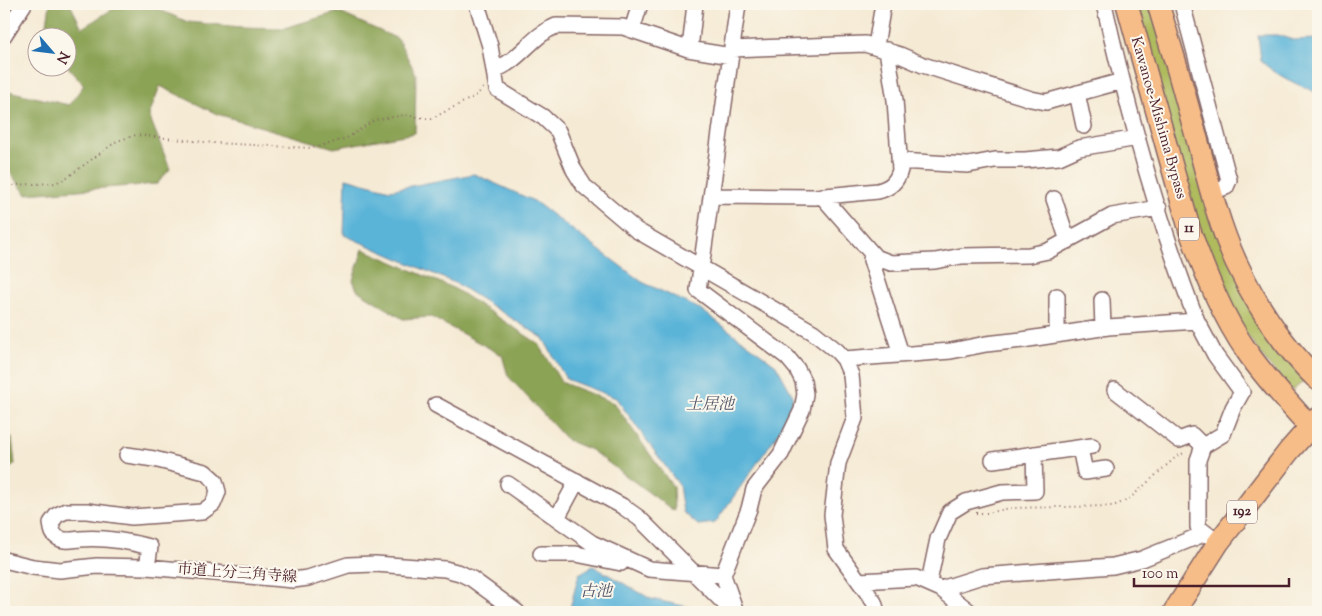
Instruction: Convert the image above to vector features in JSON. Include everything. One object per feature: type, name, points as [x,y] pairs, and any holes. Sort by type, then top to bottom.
[{"type":"highway","name":"Kawanoe-Mishima Bypass","points":[[1127,4],[1179,195],[1203,268],[1226,316],[1247,351],[1265,376],[1316,426]]},
{"type":"highway","name":"Kawanoe-Mishima Bypass","points":[[1158,4],[1177,64],[1211,192],[1236,261],[1269,320],[1318,380]]},
{"type":"highway","name":"192","points":[[1174,612],[1212,538],[1316,426]]},
{"type":"street","points":[[4,35],[24,4]]},
{"type":"street","points":[[477,4],[490,46],[498,88],[543,117],[558,131],[574,170],[584,186],[636,230],[813,332],[844,359],[851,375],[855,418],[838,463],[832,515],[836,549],[874,602],[878,612]]},
{"type":"street","points":[[632,30],[640,4]]},
{"type":"street","points":[[690,49],[695,4]]},
{"type":"street","points":[[734,612],[723,575],[754,489],[781,454],[802,410],[805,394],[803,381],[797,368],[787,357],[698,290],[738,4]]},
{"type":"street","points":[[711,196],[822,196],[886,189],[893,184],[900,170],[895,100],[881,48],[883,4]]},
{"type":"street","points":[[1104,4],[1138,138],[1186,293],[1215,355],[1242,392],[1233,408],[1224,434],[1203,446],[1198,460],[1198,527],[1212,538]]},
{"type":"street","points":[[1182,4],[1229,180],[1226,187],[1211,192]]},
{"type":"street","points":[[495,72],[506,66],[547,29],[556,26],[623,27],[690,49],[731,52],[865,44],[881,48],[923,65],[1046,102],[1122,81]]},
{"type":"street","points":[[1077,94],[1084,126]]},
{"type":"street","points":[[899,162],[968,165],[995,160],[1059,157],[1079,148],[1138,138]]},
{"type":"street","points":[[822,196],[875,257],[891,263],[935,261],[962,256],[1029,255],[1048,251],[1112,216],[1159,208]]},
{"type":"street","points":[[1054,199],[1068,241]]},
{"type":"street","points":[[872,254],[871,260],[900,354]]},
{"type":"street","points":[[1057,296],[1057,335]]},
{"type":"street","points":[[1102,300],[1103,328]]},
{"type":"street","points":[[844,359],[951,351],[986,344],[1103,328],[1198,321]]},
{"type":"street","points":[[1115,390],[1179,440],[1192,435],[1203,446]]},
{"type":"street","points":[[436,405],[622,506],[638,518],[734,612]]},
{"type":"street","points":[[992,460],[1086,447],[1085,472],[1106,469]]},
{"type":"street","points":[[935,586],[938,539],[950,512],[966,502],[1002,492],[1035,491],[1034,454]]},
{"type":"street","points":[[127,455],[154,459],[205,472],[215,481],[218,492],[213,504],[202,512],[132,517],[87,511],[66,511],[57,516],[51,523],[52,533],[58,538],[67,540],[102,539],[126,541],[150,547],[147,568]]},
{"type":"street","points":[[557,518],[577,481]]},
{"type":"street","points":[[508,484],[592,543],[649,568]]},
{"type":"street","points":[[935,586],[982,576],[1114,566],[1142,560],[1212,538]]},
{"type":"street","points":[[541,554],[576,554],[649,568],[723,575]]},
{"type":"street","name":"市道上分三角寺線","points":[[4,560],[33,567],[60,570],[97,566],[147,568],[292,580],[308,578],[348,565],[375,564],[444,570],[460,573],[517,612]]},
{"type":"street","points":[[859,581],[916,578],[935,586],[970,612]]},
{"type":"path","points":[[4,189],[14,185],[56,183],[69,176],[117,141],[136,136],[311,148],[329,144],[349,137],[374,120],[405,115],[431,119],[477,95],[495,72]]},
{"type":"path","points":[[950,512],[988,513],[1010,508],[1113,506],[1128,500],[1177,456],[1203,446]]},
{"type":"green space","points":[[50,4],[70,4],[82,28],[121,4],[146,4],[188,22],[241,27],[284,28],[338,12],[398,39],[416,74],[415,133],[334,148],[217,114],[160,86],[149,115],[170,169],[157,184],[26,194],[4,165],[4,90],[69,105],[84,85],[78,78],[78,28],[46,28]]},
{"type":"green space","points":[[1134,4],[1152,4],[1206,204],[1304,381],[1292,391],[1267,363],[1248,336],[1224,295],[1203,247]]},
{"type":"green space","points":[[363,249],[455,289],[539,344],[561,382],[614,403],[673,487],[674,511],[591,450],[567,440],[508,376],[502,355],[431,317],[403,319],[357,290],[353,280]]},
{"type":"green space","points":[[4,430],[12,438],[15,464],[4,474]]},
{"type":"water","points":[[1258,35],[1277,35],[1293,40],[1318,39],[1318,93],[1281,76],[1261,61]]},
{"type":"water","name":"土居池","points":[[474,174],[534,201],[642,282],[700,309],[776,365],[793,396],[789,418],[715,523],[698,525],[683,512],[679,485],[616,398],[566,379],[543,338],[457,284],[344,235],[346,178],[390,190]]},
{"type":"water","name":"古池","points":[[593,566],[651,599],[712,612],[569,612],[579,574]]}]
